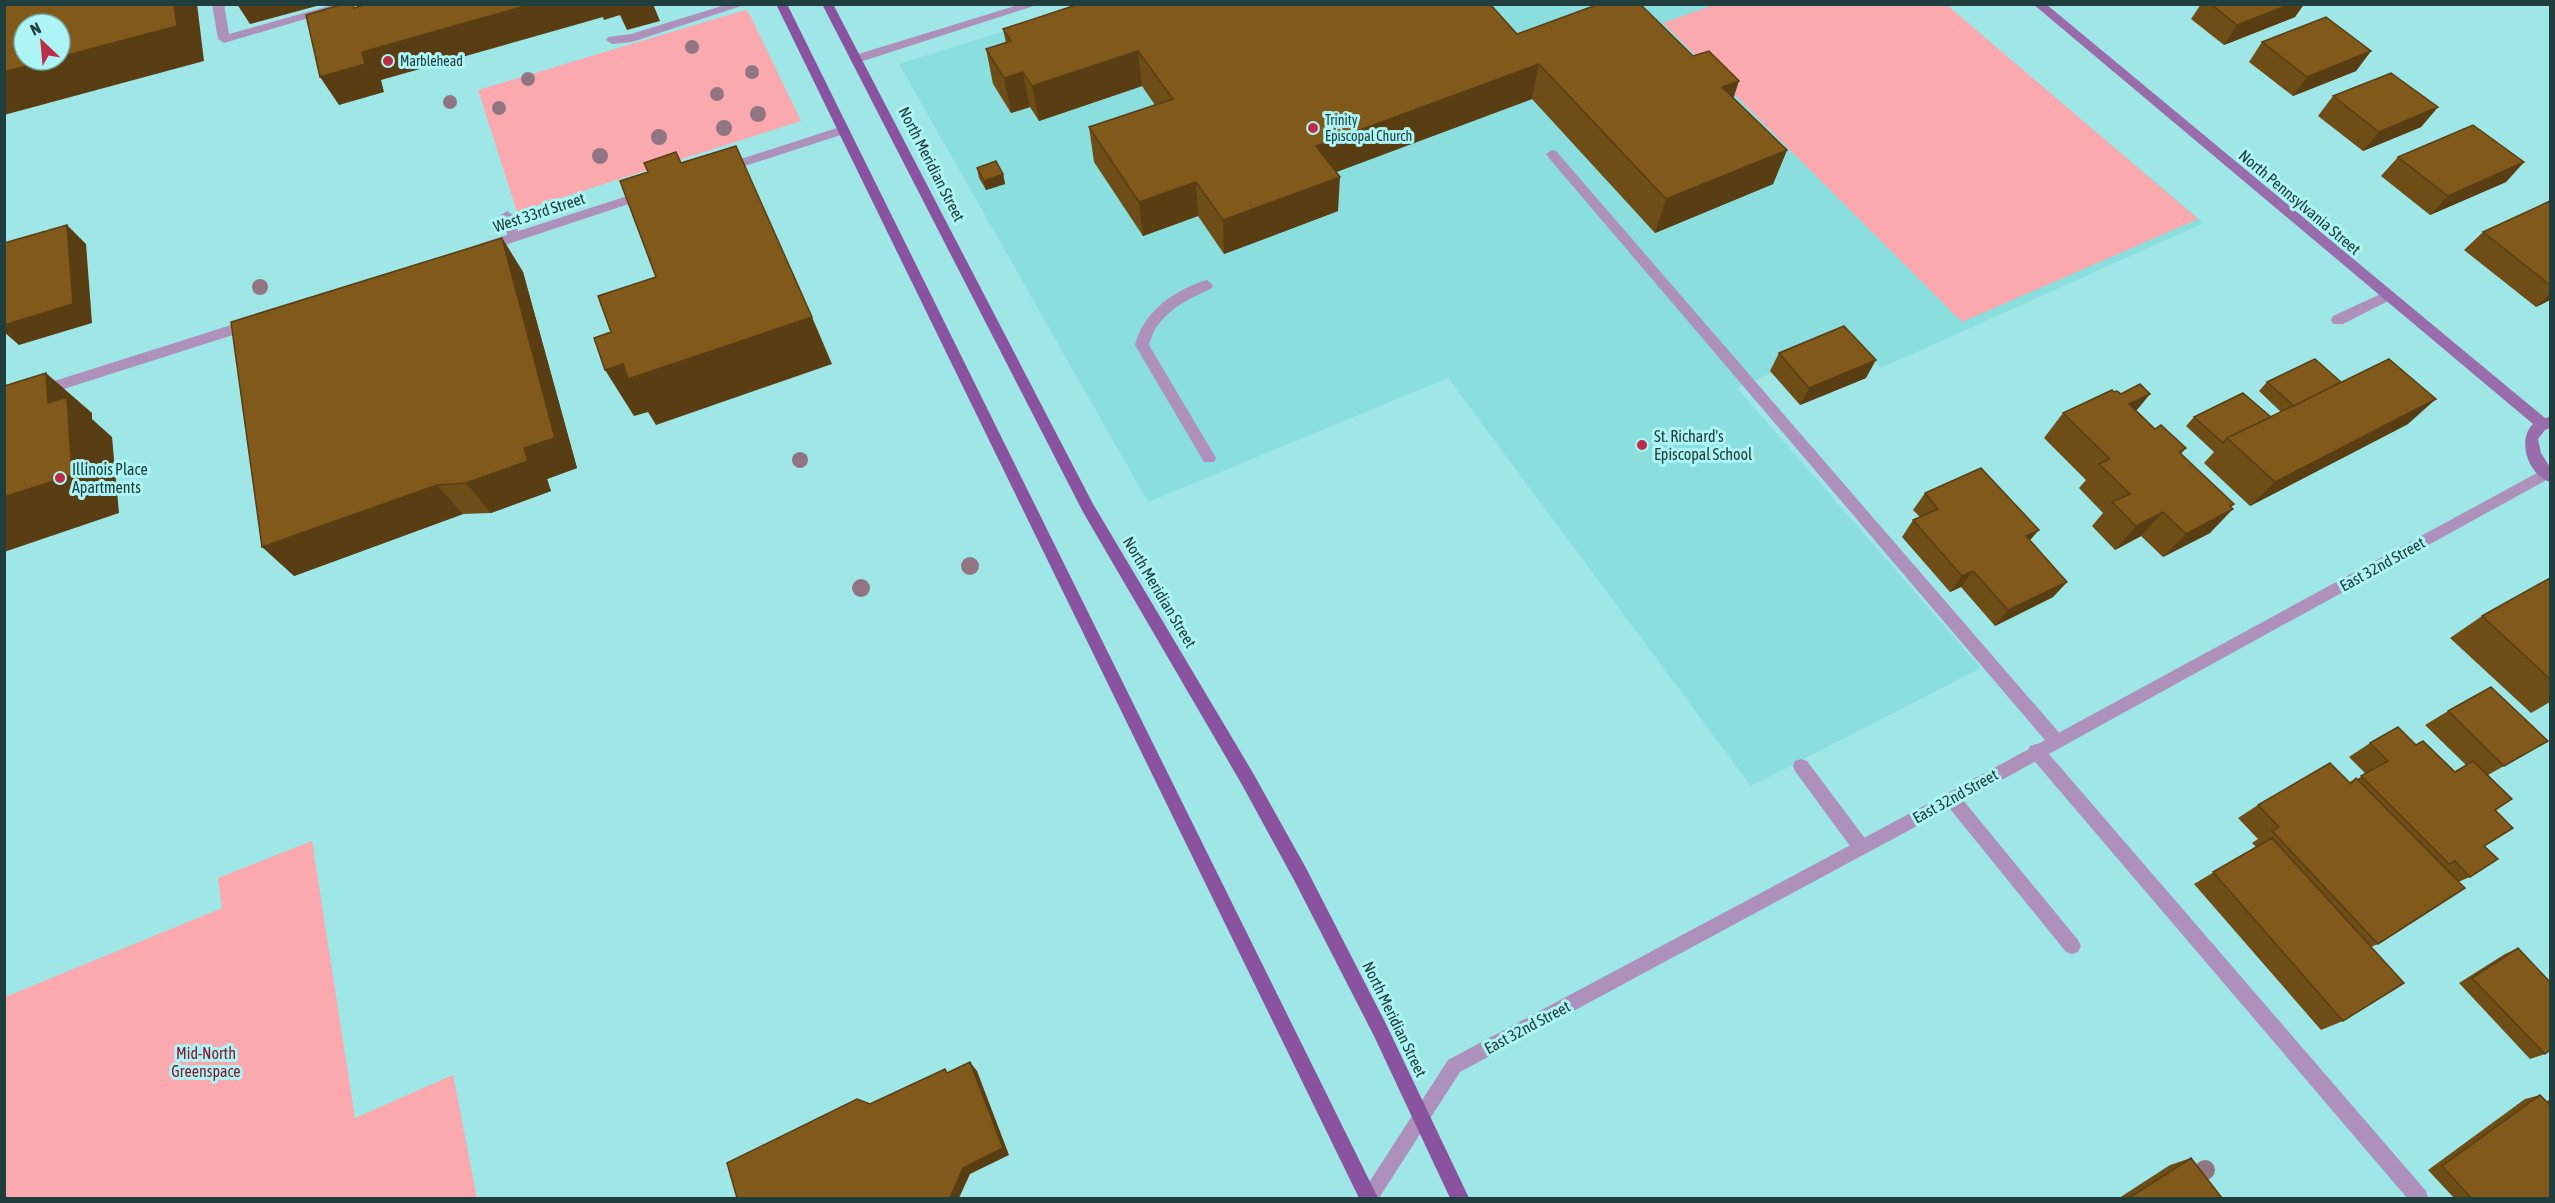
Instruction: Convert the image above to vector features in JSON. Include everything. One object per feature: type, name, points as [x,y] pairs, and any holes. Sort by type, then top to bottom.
[{"type":"main road","points":[[781,4],[1369,1198]]},
{"type":"main road","name":"North Meridian Street","points":[[827,4],[1088,508],[1247,778],[1300,874],[1380,1030],[1460,1198]]},
{"type":"street","points":[[218,4],[224,39],[351,4]]},
{"type":"street","points":[[612,40],[632,38],[742,4]]},
{"type":"street","points":[[856,59],[1035,4]]},
{"type":"street","name":"North Pennsylvania Street","points":[[2038,4],[2387,296],[2546,423]]},
{"type":"street","points":[[716,172],[843,130]]},
{"type":"street","points":[[1552,154],[2056,741]]},
{"type":"street","name":"West 33rd Street","points":[[469,252],[660,190]]},
{"type":"street","points":[[507,214],[514,237]]},
{"type":"street","points":[[1207,285],[1182,296],[1156,316],[1144,332],[1142,345],[1209,458]]},
{"type":"street","points":[[2338,320],[2387,296]]},
{"type":"street","points":[[4,404],[266,318]]},
{"type":"street","points":[[2546,423],[2533,434],[2531,443],[2536,459],[2549,475]]},
{"type":"street","name":"East 32nd Street","points":[[1369,1198],[1454,1066],[2549,475]]},
{"type":"street","points":[[2037,751],[2419,1198]]},
{"type":"street","points":[[1801,766],[1861,847]]},
{"type":"street","points":[[1952,799],[2072,946]]},
{"type":"shaded area","name":"St. Richard's Episcopal School","points":[[1087,5],[1946,5],[2204,223],[1881,368],[1852,338],[1737,388],[1981,668],[1751,786],[1448,378],[1148,502],[899,64]]},
{"type":"green space","points":[[1714,5],[1947,5],[2198,219],[1962,322],[1663,23]]},
{"type":"green space","points":[[745,10],[749,13],[801,121],[517,212],[478,90]]},
{"type":"green space","name":"Mid-North Greenspace","points":[[312,841],[355,1118],[453,1075],[477,1198],[5,1198],[5,997],[222,908],[218,878]]},
{"type":"building","points":[[4,4],[174,4],[177,26],[72,54],[72,12],[12,12],[12,70],[4,72]]},
{"type":"building","points":[[343,4],[353,4],[354,8],[367,4],[532,4],[362,52],[365,64],[320,77],[306,15]]},
{"type":"building","name":"Trinity Episcopal Church","points":[[1079,4],[1490,4],[1517,34],[1599,4],[1640,4],[1693,56],[1709,51],[1739,81],[1722,87],[1787,150],[1666,199],[1539,64],[1316,146],[1340,177],[1223,220],[1196,182],[1139,202],[1089,127],[1173,99],[1138,51],[1032,86],[1023,72],[1004,78],[986,49],[1011,41],[1003,29]]},
{"type":"building","points":[[2211,4],[2291,4],[2237,25]]},
{"type":"building","points":[[2326,17],[2371,51],[2307,77],[2262,42]]},
{"type":"building","points":[[2391,73],[2438,107],[2379,132],[2333,96]]},
{"type":"building","points":[[2473,125],[2524,162],[2448,196],[2398,157]]},
{"type":"building","points":[[736,146],[812,317],[628,379],[623,364],[605,370],[594,338],[611,332],[598,296],[656,277],[620,181],[648,172],[644,163],[676,152],[681,163]]},
{"type":"building","points":[[996,161],[1003,174],[984,181],[977,168]]},
{"type":"building","points":[[2550,201],[2550,285],[2483,232]]},
{"type":"building","points":[[67,225],[73,304],[4,325],[4,243]]},
{"type":"building","points":[[502,238],[555,438],[524,448],[528,461],[466,483],[437,485],[262,547],[231,322]]},
{"type":"building","points":[[1844,326],[1876,360],[1809,388],[1779,353]]},
{"type":"building","points":[[2315,359],[2341,382],[2294,406],[2267,382]]},
{"type":"building","points":[[2389,359],[2436,399],[2275,482],[2227,438]]},
{"type":"building","points":[[46,373],[48,403],[67,397],[72,475],[4,497],[4,386]]},
{"type":"building","points":[[2140,384],[2150,394],[2129,404],[2155,429],[2161,425],[2186,448],[2179,452],[2234,504],[2230,506],[2233,509],[2186,534],[2163,512],[2136,526],[2112,502],[2130,494],[2099,464],[2110,459],[2063,413],[2112,390],[2121,394]]},
{"type":"building","points":[[2243,393],[2271,417],[2227,438],[2223,443],[2194,417]]},
{"type":"building","points":[[1981,468],[2039,530],[2026,536],[2067,582],[2008,610],[1973,571],[1962,576],[1913,520],[1938,509],[1925,493]]},
{"type":"building","points":[[2550,578],[2550,679],[2482,616]]},
{"type":"building","points":[[2491,687],[2548,741],[2504,766],[2448,711]]},
{"type":"building","points":[[2398,727],[2416,745],[2423,741],[2455,772],[2473,761],[2512,799],[2495,810],[2513,828],[2484,846],[2498,859],[2470,877],[2455,861],[2449,864],[2361,776],[2388,761],[2370,743]]},
{"type":"building","points":[[2330,763],[2351,784],[2356,778],[2465,888],[2378,944],[2272,831],[2279,827],[2258,805]]},
{"type":"building","points":[[2272,838],[2404,983],[2343,1021],[2213,872]]},
{"type":"building","points":[[2518,948],[2550,982],[2550,1050],[2545,1054],[2472,978]]},
{"type":"building","points":[[970,1062],[1003,1148],[963,1168],[950,1198],[737,1198],[727,1163],[857,1099],[870,1104],[945,1069],[947,1073]]},
{"type":"building","points":[[2540,1095],[2550,1105],[2550,1198],[2471,1198],[2442,1166]]},
{"type":"building","points":[[2191,1158],[2222,1198],[2129,1198]]},
{"type":"place","name":"Marblehead","points":[[388,61]]},
{"type":"place","name":"Trinity Episcopal Church","points":[[1313,128]]},
{"type":"place","name":"St. Richard's Episcopal School","points":[[1642,445]]},
{"type":"place","name":"Illinois Place Apartments","points":[[60,478]]}]
